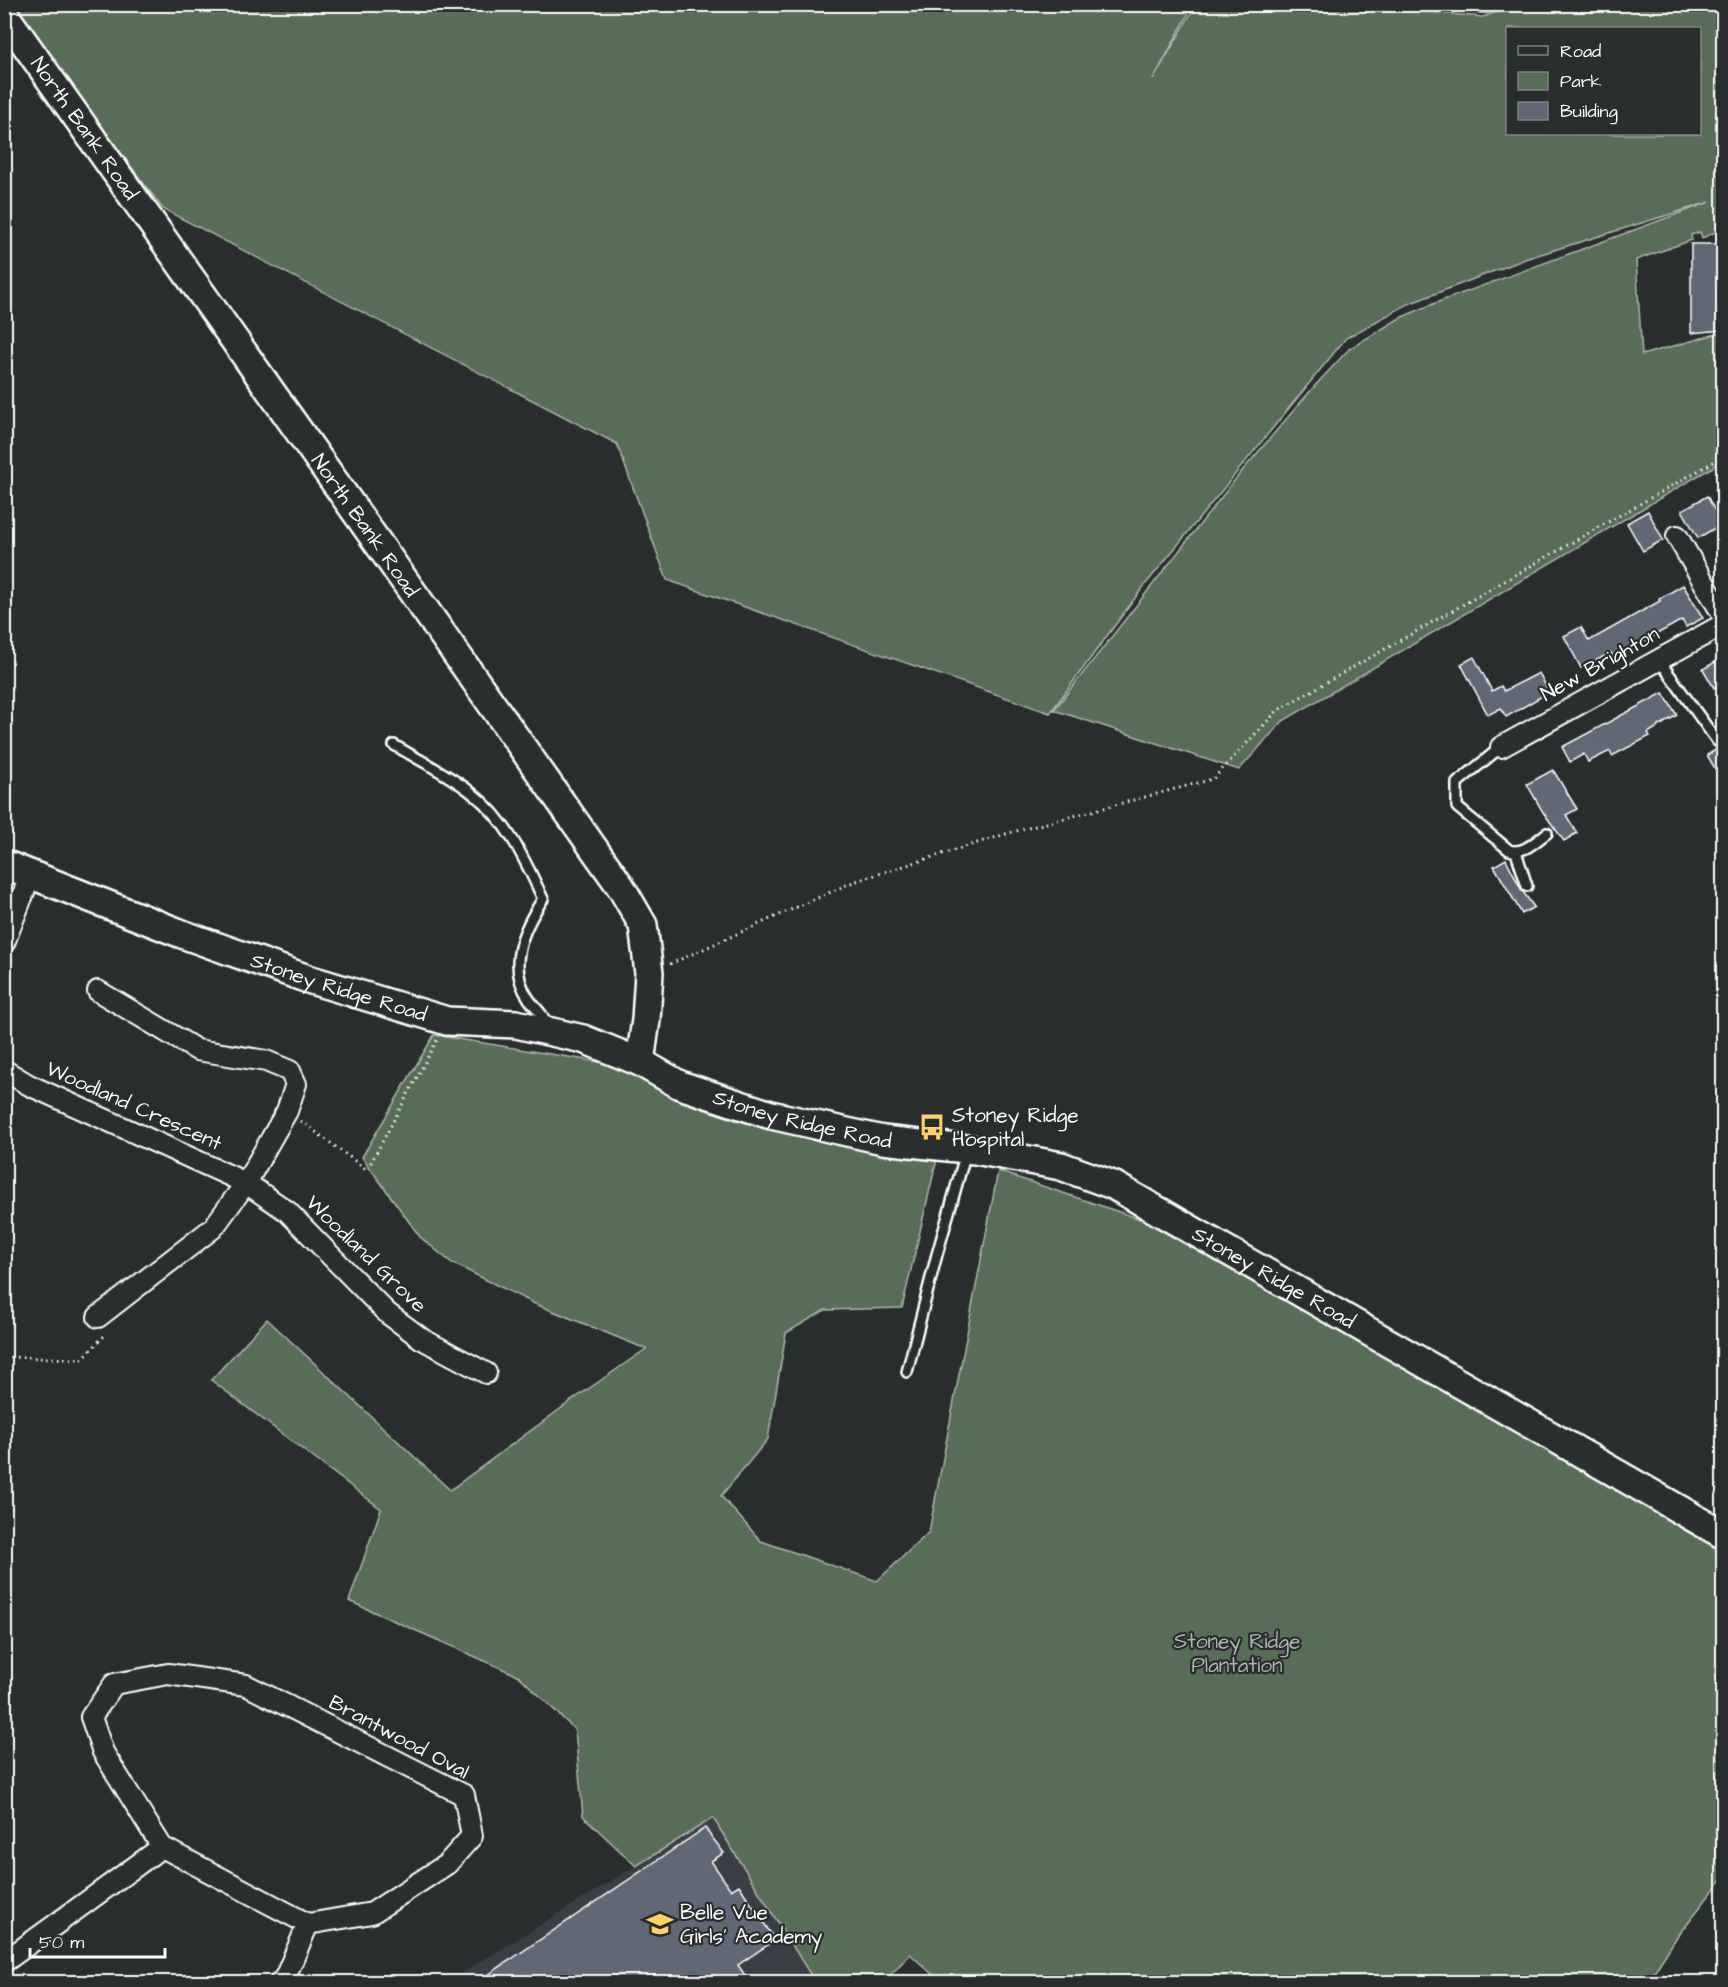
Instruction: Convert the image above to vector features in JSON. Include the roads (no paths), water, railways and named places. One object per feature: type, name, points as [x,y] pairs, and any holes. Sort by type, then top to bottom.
[{"type":"street","name":"North Bank Road","points":[[4,14],[621,887],[644,925],[649,973],[640,1062]]},
{"type":"street","points":[[1677,536],[1724,617]]},
{"type":"street","name":"New Brighton","points":[[1501,747],[1724,624]]},
{"type":"street","name":"Stoney Ridge Road","points":[[4,864],[182,934],[308,979],[447,1021],[516,1023],[583,1039],[640,1062],[680,1084],[771,1115],[883,1140],[967,1149],[1061,1166],[1113,1185],[1724,1535]]},
{"type":"street","points":[[4,942],[31,874]]},
{"type":"street","points":[[98,992],[197,1050],[266,1061],[290,1071],[296,1084],[287,1111],[246,1183],[213,1228],[98,1317]]},
{"type":"street","name":"Woodland Crescent","points":[[4,1070],[29,1086],[246,1183]]},
{"type":"street","name":"Woodland Grove","points":[[246,1183],[287,1211],[387,1313],[422,1339],[486,1373]]},
{"type":"street","name":"Brantwood Oval","points":[[162,1847],[103,1752],[92,1717],[114,1684],[168,1674],[246,1685],[464,1794],[472,1836],[447,1864],[372,1913],[308,1924]]},
{"type":"street","points":[[4,1962],[162,1847],[308,1924],[284,1980],[280,1983]]},
{"type":"lane","points":[[1659,660],[1717,741]]},
{"type":"lane","points":[[394,745],[472,793],[497,817],[514,839],[543,899],[530,919],[520,942],[517,961],[521,986],[530,1001],[545,1017],[549,1031]]},
{"type":"lane","points":[[1501,747],[1457,783],[1457,807],[1509,850],[1521,851],[1547,833]]},
{"type":"lane","points":[[1516,852],[1527,886]]},
{"type":"lane","points":[[907,1372],[967,1149]]},
{"type":"waterway","points":[[1388,4],[1488,12],[1511,4]]},
{"type":"place","name":"Stoney Ridge Hospital","points":[[932,1127]]},
{"type":"place","name":"Belle Vue Girls' Academy","points":[[660,1924]]},
{"type":"park label","name":"Stoney Ridge Plantation","points":[[1237,1653]]}]
